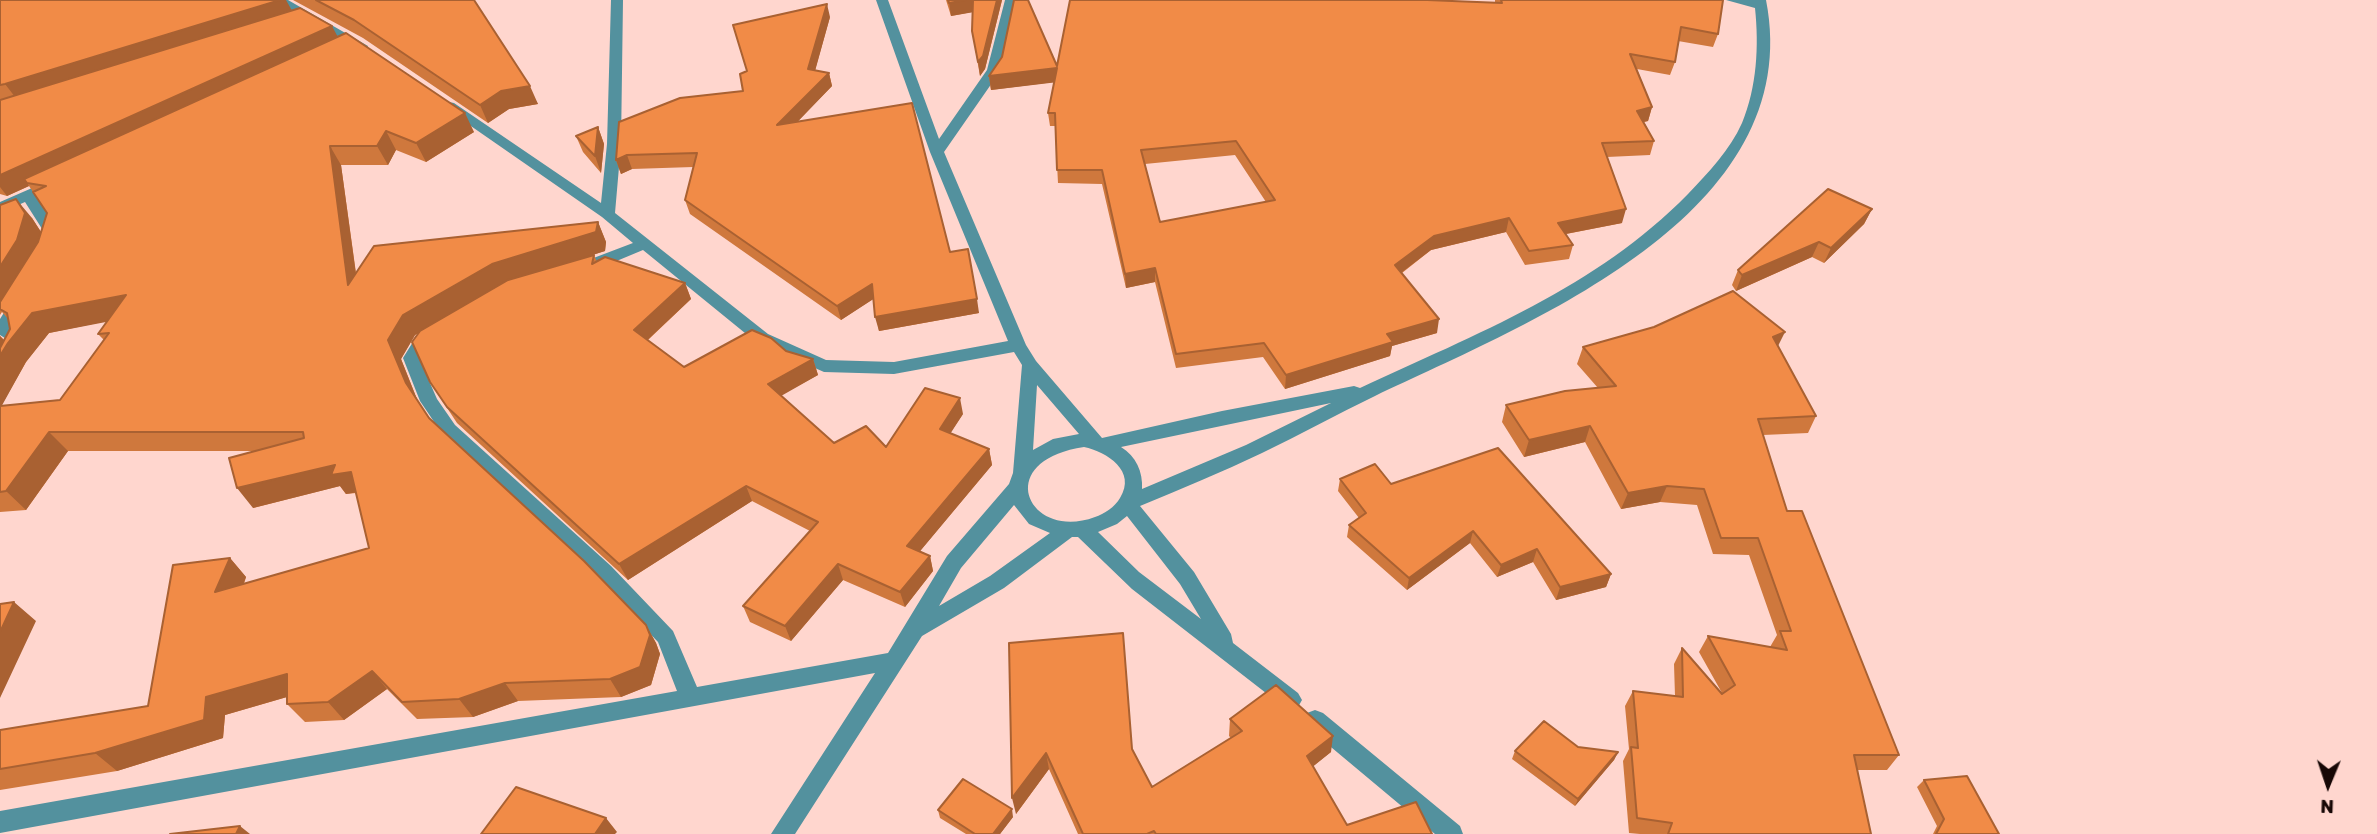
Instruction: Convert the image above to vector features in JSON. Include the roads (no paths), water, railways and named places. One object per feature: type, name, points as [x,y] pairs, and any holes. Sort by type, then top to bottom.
[{"type":"street","points":[[279,0],[305,20],[357,48]]},
{"type":"street","points":[[607,214],[614,144],[617,0],[624,0]]},
{"type":"street","points":[[882,0],[937,152],[1018,345],[1030,365],[1099,443],[1125,458],[1136,479],[1130,503]]},
{"type":"street","points":[[937,152],[994,70],[1011,0]]},
{"type":"street","points":[[914,631],[997,582],[1075,530],[1109,521],[1130,503],[1252,449],[1374,388],[1553,305],[1609,271],[1652,240],[1728,158],[1753,113],[1761,78],[1764,44],[1760,3],[1732,0]]},
{"type":"street","points":[[437,97],[607,214],[762,338],[824,366],[894,368],[1018,345]]},
{"type":"street","points":[[0,208],[70,175]]},
{"type":"street","points":[[28,195],[52,232],[44,260]]},
{"type":"street","points":[[569,272],[645,244]]},
{"type":"street","points":[[0,384],[17,347],[16,337],[2,328],[30,284]]},
{"type":"street","points":[[443,330],[422,341],[411,358],[429,401],[449,430],[508,487],[604,572],[666,637],[691,699]]},
{"type":"street","points":[[1030,365],[1020,500],[1037,520],[1051,527],[1075,530],[1138,582],[1230,649],[1451,834]]},
{"type":"street","points":[[782,834],[914,631],[954,562],[1020,480],[1031,460],[1052,447],[1078,440],[1099,443],[1374,388]]},
{"type":"street","points":[[1130,503],[1187,578],[1230,649]]},
{"type":"street","points":[[0,822],[893,661]]}]
